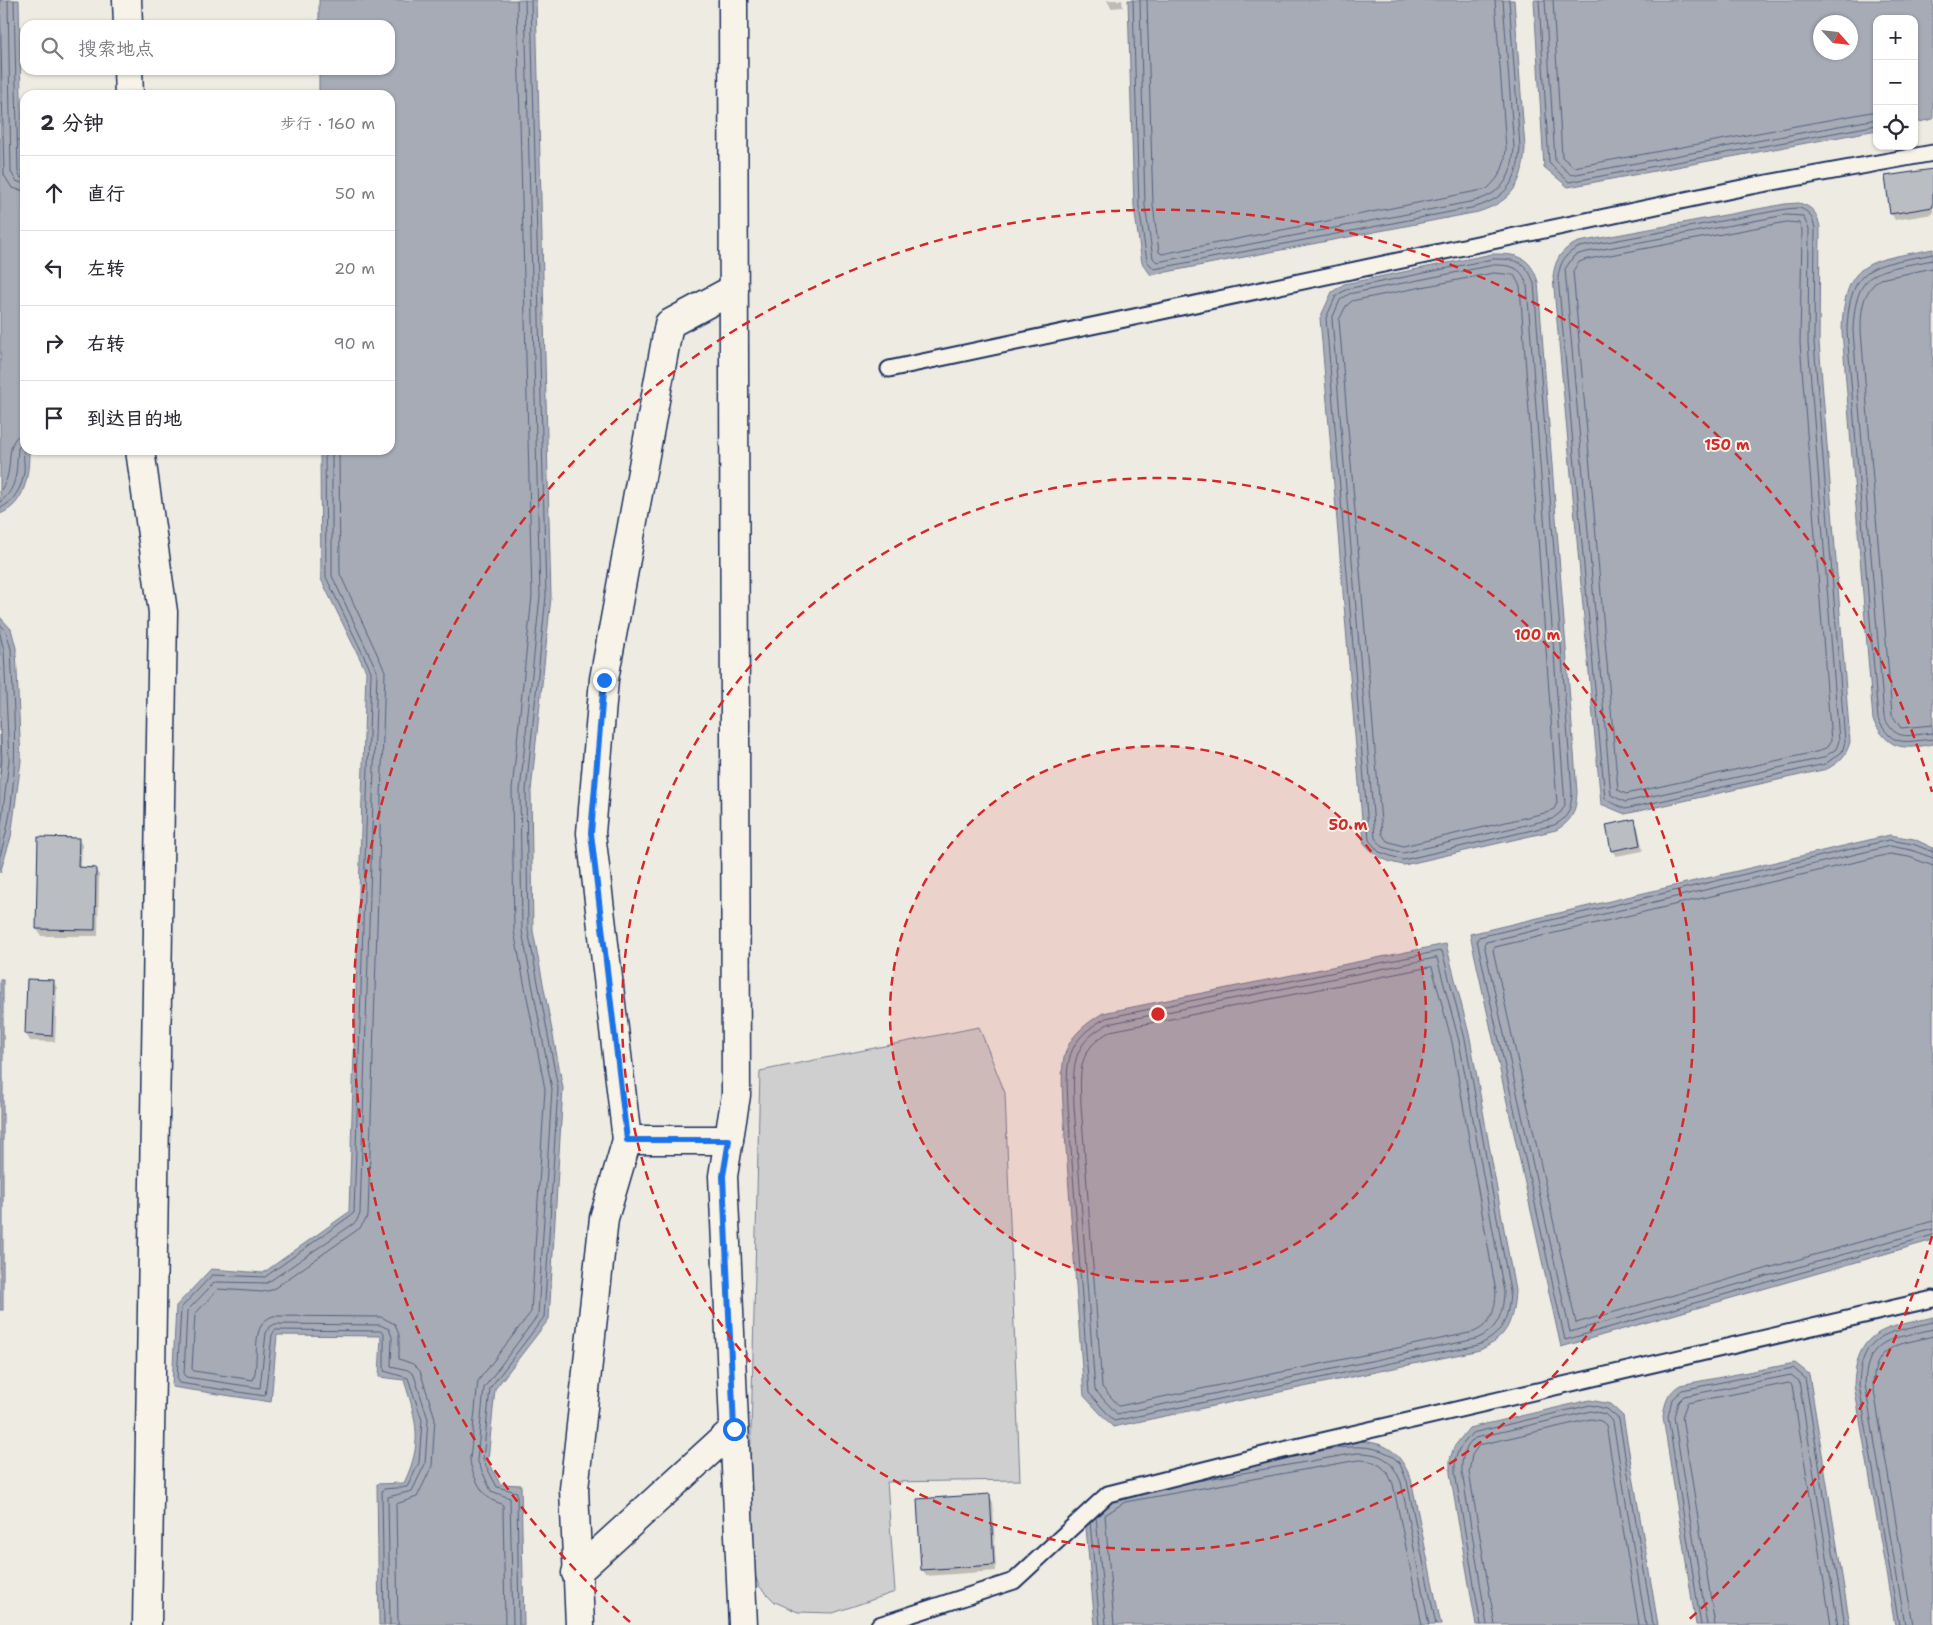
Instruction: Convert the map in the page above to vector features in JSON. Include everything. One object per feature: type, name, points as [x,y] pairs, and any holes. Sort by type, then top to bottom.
[{"type":"street","points":[[127,0],[128,20]]},
{"type":"street","points":[[733,0],[736,1095],[723,1176],[743,1625]]},
{"type":"street","points":[[128,75],[129,90]]},
{"type":"street","points":[[580,1625],[576,1573],[574,1489],[604,1218],[627,1140],[591,833],[604,680],[669,324],[734,289]]},
{"type":"street","points":[[141,455],[163,612],[147,1625]]},
{"type":"street","points":[[627,1140],[729,1140]]},
{"type":"street","points":[[576,1573],[734,1429]]},
{"type":"lane","points":[[889,369],[1731,190],[1933,153]]},
{"type":"lane","points":[[879,1625],[1014,1581],[1108,1494],[1280,1451],[1933,1299]]},
{"type":"shaded area","points":[[979,1027],[1005,1093],[1020,1480],[887,1482],[895,1592],[833,1613],[798,1612],[775,1602],[759,1586],[748,1557],[760,1071]]},
{"type":"water","points":[[0,0],[19,0],[21,90],[20,455],[29,455],[27,478],[21,496],[9,509],[0,514]]},
{"type":"water","points":[[319,0],[536,0],[551,597],[531,791],[533,931],[563,1088],[549,1319],[495,1389],[488,1460],[500,1484],[521,1485],[524,1625],[379,1625],[377,1484],[404,1483],[414,1456],[416,1444],[415,1420],[404,1380],[379,1377],[381,1336],[277,1335],[271,1402],[172,1387],[176,1306],[211,1269],[263,1273],[349,1212],[366,671],[321,579],[320,455],[395,455],[395,90],[319,90],[319,75],[395,75],[395,20],[319,20]]},
{"type":"water","points":[[1128,0],[1514,0],[1525,148],[1522,171],[1518,181],[1508,196],[1490,208],[1478,212],[1151,275],[1142,263],[1134,207]]},
{"type":"water","points":[[1534,0],[1933,0],[1933,119],[1918,122],[1918,15],[1873,15],[1873,131],[1568,187],[1544,167]]},
{"type":"water","points":[[1799,203],[1808,206],[1814,211],[1820,227],[1819,342],[1850,742],[1842,758],[1827,769],[1625,814],[1601,804],[1553,277],[1556,265],[1560,255],[1568,247],[1579,242]]},
{"type":"water","points":[[1933,249],[1933,744],[1905,747],[1897,746],[1885,737],[1873,720],[1842,331],[1848,289],[1855,276],[1865,267],[1877,261]]},
{"type":"water","points":[[1492,254],[1522,258],[1535,273],[1538,282],[1577,792],[1576,804],[1570,819],[1556,830],[1404,865],[1382,858],[1364,843],[1320,318],[1332,292],[1344,284]]},
{"type":"water","points":[[0,617],[11,629],[16,648],[21,761],[11,837],[0,873]]},
{"type":"water","points":[[1890,835],[1914,839],[1933,848],[1933,1240],[1561,1347],[1470,934]]},
{"type":"water","points":[[1446,944],[1470,1038],[1515,1291],[1513,1311],[1503,1334],[1480,1350],[1113,1427],[1084,1396],[1062,1089],[1063,1063],[1070,1042],[1078,1032],[1103,1013]]},
{"type":"water","points":[[0,980],[3,980],[3,1310],[0,1310]]},
{"type":"water","points":[[1933,1317],[1933,1625],[1895,1625],[1854,1385],[1856,1366],[1861,1352],[1868,1341],[1877,1334],[1888,1328]]},
{"type":"water","points":[[1795,1363],[1809,1374],[1850,1625],[1696,1625],[1663,1417],[1669,1395],[1680,1385]]},
{"type":"water","points":[[1590,1400],[1610,1404],[1623,1416],[1658,1625],[1476,1625],[1450,1473],[1450,1459],[1454,1447],[1469,1428]]},
{"type":"water","points":[[1356,1441],[1376,1443],[1391,1450],[1402,1461],[1411,1479],[1441,1625],[1095,1625],[1084,1506],[1117,1484]]},
{"type":"building","points":[[1933,169],[1933,207],[1890,214],[1885,176]]},
{"type":"building","points":[[1635,819],[1640,845],[1611,851],[1606,825]]},
{"type":"building","points":[[38,837],[79,838],[78,867],[96,868],[95,930],[36,929]]},
{"type":"building","points":[[27,979],[54,980],[52,1036],[25,1034]]},
{"type":"building","points":[[990,1494],[994,1565],[921,1570],[917,1499]]},
{"type":"route","points":[[604,680],[591,833],[627,1140],[729,1140],[723,1176],[734,1429]]}]
